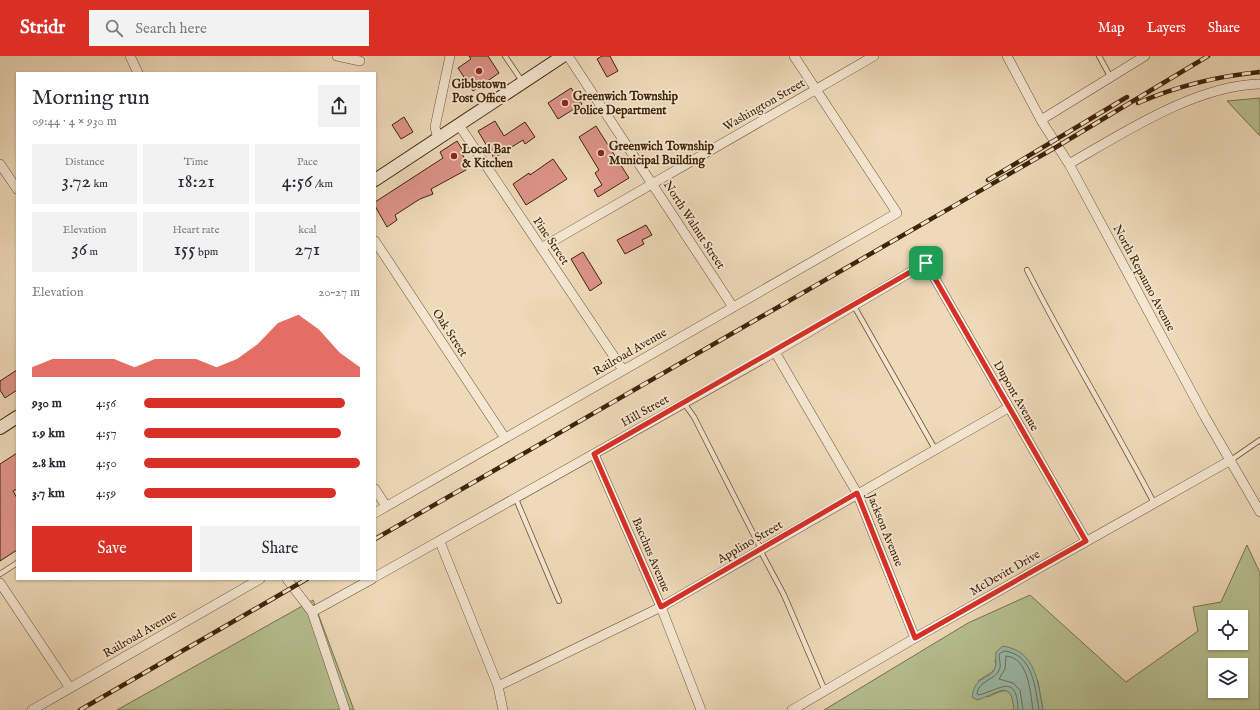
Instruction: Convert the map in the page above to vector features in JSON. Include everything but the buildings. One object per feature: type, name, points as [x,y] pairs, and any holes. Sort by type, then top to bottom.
[{"type":"main road","points":[[376,179],[563,56]]},
{"type":"main road","points":[[0,428],[16,418]]},
{"type":"street","points":[[130,56],[138,72]]},
{"type":"street","points":[[338,56],[360,61]]},
{"type":"street","points":[[438,139],[435,127],[450,56]]},
{"type":"street","name":"North Walnut Street","points":[[568,56],[733,307]]},
{"type":"street","points":[[794,56],[816,89]]},
{"type":"street","name":"Washington Street","points":[[541,248],[874,56]]},
{"type":"street","name":"North Repauno Avenue","points":[[1007,56],[1041,120],[1069,164],[1205,417],[1260,512]]},
{"type":"street","points":[[1041,120],[1145,56]]},
{"type":"street","points":[[1069,164],[1142,122],[1196,98],[1242,84],[1260,84]]},
{"type":"street","name":"Railroad Avenue","points":[[376,512],[897,212],[816,89]]},
{"type":"street","name":"Pine Street","points":[[459,125],[623,370]]},
{"type":"street","points":[[0,164],[16,188]]},
{"type":"street","name":"Oak Street","points":[[376,243],[505,438]]},
{"type":"street","name":"Hill Street","points":[[376,577],[775,352],[926,263]]},
{"type":"street","name":"Dupont Avenue","points":[[926,263],[1008,408],[1086,541]]},
{"type":"street","name":"Jackson Avenue","points":[[775,352],[857,493],[915,638]]},
{"type":"street","name":"Applino Street","points":[[498,686],[661,607],[857,493],[1008,408]]},
{"type":"street","name":"Bacchus Avenue","points":[[594,454],[661,607],[701,710]]},
{"type":"street","name":"McDevitt Drive","points":[[792,710],[915,638],[1231,460]]},
{"type":"street","points":[[376,491],[386,506]]},
{"type":"street","points":[[440,542],[498,686],[503,710]]},
{"type":"street","name":"Railroad Avenue","points":[[32,710],[258,580]]},
{"type":"street","points":[[288,580],[312,612],[346,710]]},
{"type":"street","points":[[312,612],[370,580]]},
{"type":"street","points":[[0,583],[70,688]]},
{"type":"lane","points":[[505,56],[523,82]]},
{"type":"lane","points":[[1099,56],[1111,78]]},
{"type":"lane","points":[[1027,270],[1052,320],[1108,416],[1154,503]]},
{"type":"lane","points":[[854,306],[934,449]]},
{"type":"lane","points":[[684,403],[694,417],[784,595],[825,691]]},
{"type":"lane","points":[[1231,460],[1260,440]]},
{"type":"lane","points":[[516,499],[559,601]]},
{"type":"lane","points":[[0,574],[16,564]]},
{"type":"green space","points":[[1260,98],[1260,136],[1227,101]]},
{"type":"green space","points":[[1247,545],[1260,573],[1260,710],[1043,710],[1038,681],[995,660],[996,667],[992,672],[978,681],[988,697],[1004,691],[1010,693],[1014,710],[824,710],[968,623],[1030,595],[1126,682],[1198,631],[1193,607],[1221,602]]},
{"type":"green space","points":[[313,600],[354,710],[117,710]]},
{"type":"water","points":[[1003,646],[1014,649],[1023,654],[1034,669],[1043,710],[1014,710],[1010,694],[1007,691],[1002,690],[977,700],[972,697],[979,681],[993,672],[996,666],[996,652]]},
{"type":"railway","points":[[376,538],[1058,146],[1208,56]]},
{"type":"railway","points":[[1138,103],[1198,83],[1229,76],[1260,72]]},
{"type":"railway","points":[[988,180],[1127,97]]},
{"type":"railway","points":[[80,710],[305,580]]},
{"type":"place","name":"Gibbstown Post Office","points":[[479,71]]},
{"type":"place","name":"Greenwich Township Police Department","points":[[565,103]]},
{"type":"place","name":"Greenwich Township Municipal Building","points":[[601,153]]},
{"type":"place","name":"Local Bar & Kitchen","points":[[454,156]]},
{"type":"route","points":[[926,263],[1008,408],[1086,541],[915,638],[857,493],[661,607],[594,454],[775,352],[926,263]]}]
